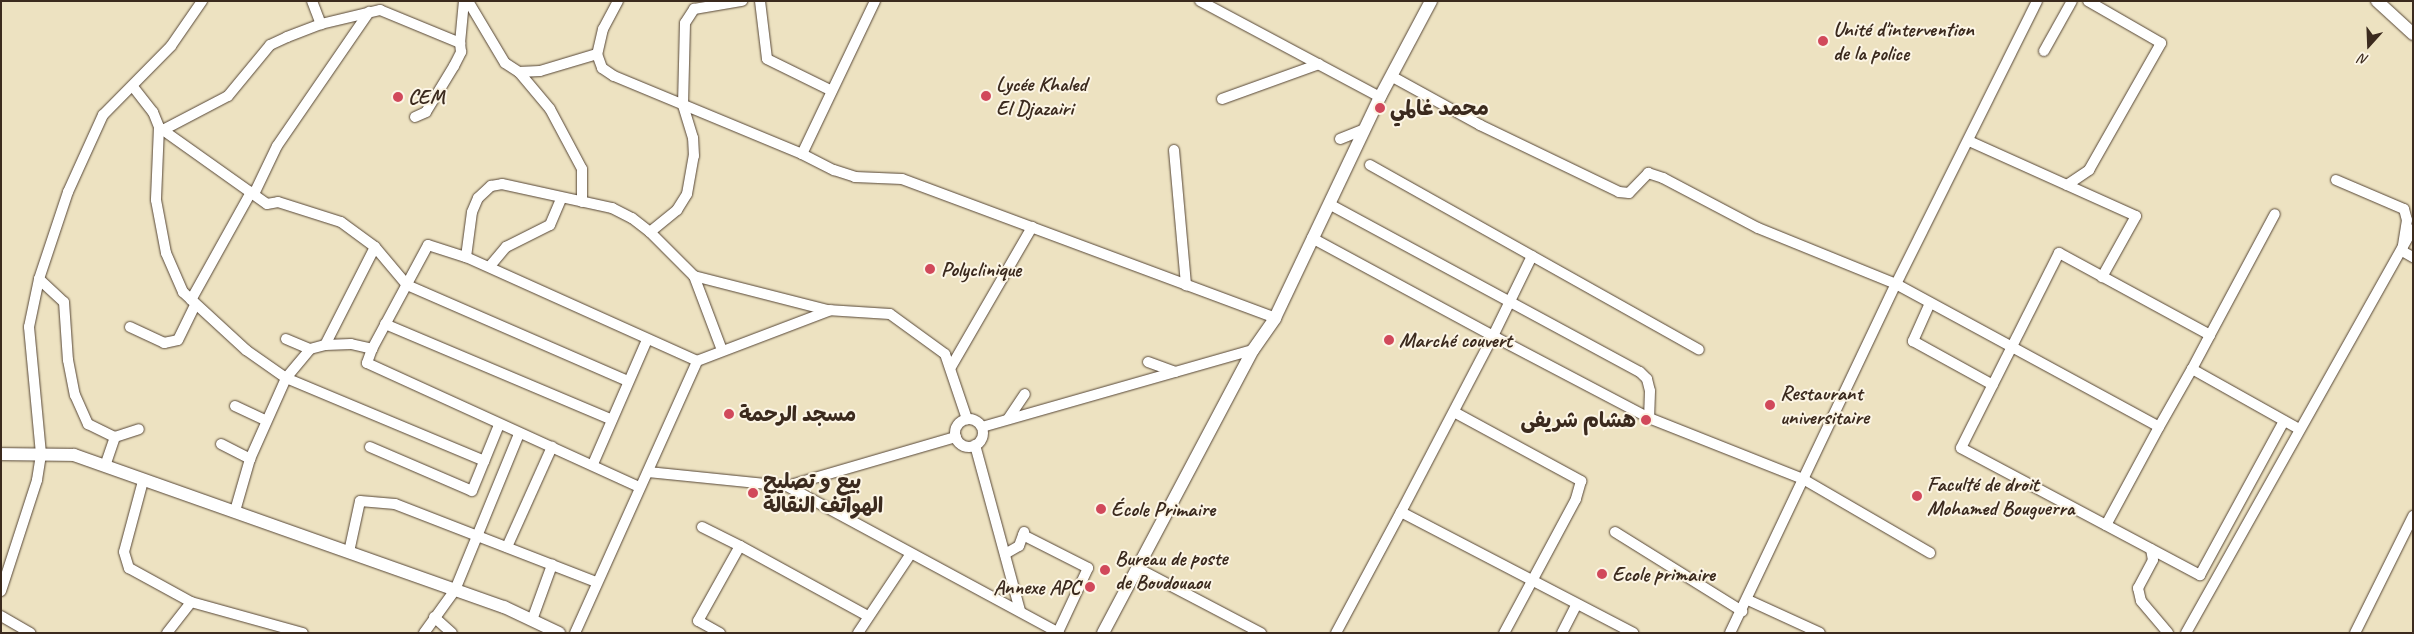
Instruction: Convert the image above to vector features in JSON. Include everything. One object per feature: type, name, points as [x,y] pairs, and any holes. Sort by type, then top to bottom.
[{"type":"main road","points":[[1103,633],[1139,569],[1253,350],[1275,318],[1380,97],[1431,1]]},
{"type":"main road","points":[[2377,1],[2413,34]]},
{"type":"main road","points":[[1,454],[24,456],[41,454],[74,455],[455,590],[537,626],[559,633]]},
{"type":"street","points":[[1,591],[37,480],[41,454],[29,327],[39,279],[68,192],[104,115],[121,96],[134,88],[171,46],[202,1]]},
{"type":"street","points":[[312,1],[321,24]]},
{"type":"street","points":[[415,117],[426,112],[461,52],[460,43],[464,1]]},
{"type":"street","points":[[468,1],[505,63],[519,72],[550,109],[582,169],[582,202]]},
{"type":"street","points":[[618,1],[603,29],[597,54],[602,68],[614,76],[855,177],[902,178],[1275,318]]},
{"type":"street","points":[[650,232],[677,210],[687,194],[694,156],[693,138],[683,105],[685,23],[689,14],[694,9],[742,1]]},
{"type":"street","points":[[760,1],[763,48],[767,59],[832,91]]},
{"type":"street","points":[[802,154],[875,1]]},
{"type":"street","points":[[1200,1],[1380,97]]},
{"type":"street","points":[[1730,633],[1748,600],[1803,479],[1896,284],[1969,141],[2037,1]]},
{"type":"street","points":[[2044,50],[2072,1]]},
{"type":"street","points":[[2068,185],[2089,170],[2162,43],[2088,1]]},
{"type":"street","points":[[161,129],[228,96],[270,45],[321,24],[369,12],[384,11],[460,43]]},
{"type":"street","points":[[130,327],[164,343],[178,340],[193,302],[277,146],[369,12]]},
{"type":"street","points":[[519,72],[540,71],[597,54]]},
{"type":"street","points":[[1222,99],[1319,64]]},
{"type":"street","points":[[1391,76],[1480,126],[1619,192],[1629,193],[1648,173],[1663,178],[1758,228],[1896,284],[2159,427]]},
{"type":"street","points":[[134,88],[153,112],[161,129],[158,209],[166,253],[183,292],[246,350],[286,378],[484,461]]},
{"type":"street","points":[[161,129],[267,204],[278,202],[341,222],[375,247],[407,286],[628,381]]},
{"type":"street","points":[[1340,139],[1365,129]]},
{"type":"street","points":[[1969,141],[2136,216],[2102,277]]},
{"type":"street","points":[[1174,150],[1186,285]]},
{"type":"street","points":[[1370,165],[1699,350]]},
{"type":"street","points":[[2336,180],[2404,209],[2407,220],[2402,251]]},
{"type":"street","points":[[466,257],[472,212],[478,198],[491,186],[502,184],[622,212],[650,232],[694,276],[722,350]]},
{"type":"street","points":[[490,266],[506,247],[550,225],[561,198]]},
{"type":"street","points":[[1328,204],[1640,372],[1647,379],[1650,391],[1649,418]]},
{"type":"street","points":[[2106,525],[2192,370],[2275,214]]},
{"type":"street","points":[[951,367],[1032,227]]},
{"type":"street","points":[[2186,633],[2413,229]]},
{"type":"street","points":[[1312,238],[1649,418],[1803,479],[1930,553]]},
{"type":"street","points":[[639,487],[593,464],[519,434],[367,363],[372,349],[428,245],[490,266],[647,340],[697,361]]},
{"type":"street","points":[[325,345],[375,247]]},
{"type":"street","points":[[2402,251],[2413,257]]},
{"type":"street","points":[[2210,335],[2060,254],[1961,448],[2200,575],[2284,420]]},
{"type":"street","points":[[1336,633],[1454,412],[1532,256]]},
{"type":"street","points":[[694,276],[831,310],[890,314],[946,354],[967,419]]},
{"type":"street","points":[[39,279],[64,302],[68,360],[75,395],[88,424],[115,437],[139,429]]},
{"type":"street","points":[[1930,303],[1914,341],[1994,385]]},
{"type":"street","points":[[575,633],[596,582],[639,487],[648,472],[697,361],[831,310]]},
{"type":"street","points":[[385,324],[612,420]]},
{"type":"street","points":[[286,339],[310,349]]},
{"type":"street","points":[[593,464],[647,340]]},
{"type":"street","points":[[235,511],[250,459],[265,420],[286,378],[310,349],[325,345],[351,344],[372,349]]},
{"type":"street","points":[[982,426],[1253,350]]},
{"type":"street","points":[[1148,362],[1175,372]]},
{"type":"street","points":[[2192,370],[2299,429]]},
{"type":"street","points":[[1008,419],[1025,394]]},
{"type":"street","points":[[235,406],[265,420]]},
{"type":"street","points":[[1454,412],[1581,481],[1576,499],[1504,633]]},
{"type":"street","points":[[967,419],[976,420],[982,426],[983,435],[975,445],[962,444],[956,437],[958,423],[967,419]]},
{"type":"street","points":[[370,447],[472,492],[499,425]]},
{"type":"street","points":[[424,633],[434,616],[455,590],[519,434]]},
{"type":"street","points":[[105,466],[115,437]]},
{"type":"street","points":[[648,472],[787,486],[956,437]]},
{"type":"street","points":[[221,444],[250,459]]},
{"type":"street","points":[[975,445],[1020,611]]},
{"type":"street","points":[[507,547],[552,447]]},
{"type":"street","points":[[143,481],[130,522],[124,552],[126,563],[133,571],[191,602],[303,633]]},
{"type":"street","points":[[787,486],[910,555],[1058,632],[1088,568],[1024,533],[1019,546],[1005,554]]},
{"type":"street","points":[[349,552],[360,501],[405,506],[596,582]]},
{"type":"street","points":[[1401,512],[1576,606],[1633,633]]},
{"type":"street","points":[[2355,633],[2413,516]]},
{"type":"street","points":[[702,527],[868,616]]},
{"type":"street","points":[[1616,532],[1742,611]]},
{"type":"street","points":[[720,633],[698,621],[740,546]]},
{"type":"street","points":[[2151,549],[2153,560],[2138,588],[2141,601],[2168,633]]},
{"type":"street","points":[[858,633],[910,555]]},
{"type":"street","points":[[537,626],[552,565]]},
{"type":"street","points":[[1139,569],[1261,633]]},
{"type":"street","points":[[1748,600],[1820,633]]},
{"type":"street","points":[[167,633],[191,602]]},
{"type":"street","points":[[1562,633],[1576,606]]},
{"type":"street","points":[[1,616],[30,633]]},
{"type":"street","points":[[434,616],[452,633]]},
{"type":"street","points":[[1607,633],[1612,622]]},
{"type":"place","name":"Unité d'intervention de la police","points":[[1823,41]]},
{"type":"place","name":"Lycée Khaled El Djazairi","points":[[986,96]]},
{"type":"place","name":"CEM","points":[[398,97]]},
{"type":"place","name":"محمد غالمي","points":[[1380,108]]},
{"type":"place","name":"Polyclinique","points":[[930,269]]},
{"type":"place","name":"Marché couvert","points":[[1389,340]]},
{"type":"place","name":"Restaurant universitaire","points":[[1770,405]]},
{"type":"place","name":"مسجد الرحمة","points":[[729,414]]},
{"type":"place","name":"هشام شريفى","points":[[1646,420]]},
{"type":"place","name":"بيع و تصليح الهواتف النقالة","points":[[753,493]]},
{"type":"place","name":"Faculté de droit Mohamed Bouguerra","points":[[1917,496]]},
{"type":"place","name":"École Primaire","points":[[1101,509]]},
{"type":"place","name":"Bureau de poste de Boudouaou","points":[[1105,570]]},
{"type":"place","name":"Ecole primaire","points":[[1602,574]]},
{"type":"place","name":"Annexe APC","points":[[1090,587]]}]
